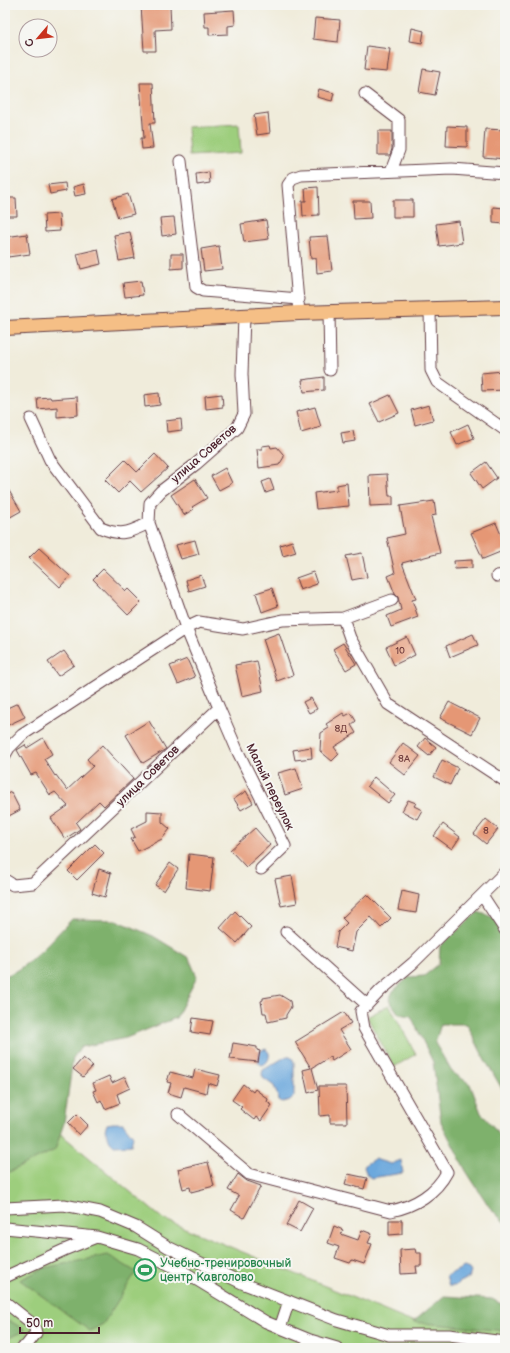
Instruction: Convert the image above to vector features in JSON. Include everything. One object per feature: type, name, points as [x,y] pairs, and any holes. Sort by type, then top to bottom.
[{"type":"main road","points":[[5,328],[244,316],[299,306],[329,312],[505,307]]},
{"type":"street","points":[[365,94],[399,120],[399,150],[391,171]]},
{"type":"street","points":[[181,161],[196,287],[203,291],[299,306],[288,185],[293,178],[301,175],[452,169],[505,173]]},
{"type":"street","points":[[430,310],[431,370],[437,382],[505,430]]},
{"type":"street","points":[[329,312],[330,370]]},
{"type":"street","name":"улица Советов","points":[[5,881],[13,885],[33,883],[218,708],[186,628],[149,523],[150,503],[160,490],[196,464],[237,428],[244,414],[242,374],[244,316]]},
{"type":"street","points":[[31,419],[50,460],[101,528],[114,533],[126,534],[149,523]]},
{"type":"street","points":[[5,755],[9,748],[22,735],[186,628],[199,622],[208,622],[243,629],[283,620],[343,618],[392,600]]},
{"type":"street","points":[[343,618],[350,638],[388,704],[505,781]]},
{"type":"street","name":"Малый переулок","points":[[218,708],[284,846],[260,869]]},
{"type":"street","points":[[178,1114],[249,1174],[382,1210],[391,1211],[401,1209],[431,1194],[442,1182],[448,1172],[364,1028],[361,1011],[381,990],[420,961],[505,872]]},
{"type":"street","points":[[482,895],[505,930]]},
{"type":"street","points":[[286,932],[366,1005]]},
{"type":"street","points":[[5,1208],[64,1205],[100,1212],[146,1231],[168,1247],[242,1283],[337,1320],[389,1335],[449,1335],[505,1342]]},
{"type":"street","points":[[5,1228],[97,1237],[138,1248],[184,1272],[266,1322],[310,1340],[338,1348]]},
{"type":"street","points":[[138,1248],[146,1231]]},
{"type":"street","points":[[5,1277],[64,1250],[97,1237]]},
{"type":"street","points":[[280,1328],[289,1301]]},
{"type":"street","points":[[5,1302],[34,1325],[36,1333],[26,1346],[22,1348]]},
{"type":"green space","points":[[239,124],[241,153],[189,156],[187,127]]},
{"type":"green space","points":[[478,912],[498,919],[505,951],[502,980],[505,986],[505,1094],[484,1058],[467,1024],[441,1024],[435,1043],[452,1072],[470,1084],[481,1113],[505,1140],[505,1223],[490,1208],[466,1171],[441,1122],[433,1062],[411,1016],[399,1014],[389,1000],[393,991],[409,977],[424,976],[439,964],[440,946]]},
{"type":"green space","points":[[72,919],[116,920],[153,936],[189,958],[197,977],[176,1018],[126,1038],[81,1047],[73,1058],[64,1123],[55,1150],[5,1174],[5,976],[14,972],[32,959]]},
{"type":"green space","points":[[389,1005],[416,1054],[394,1067],[367,1017]]},
{"type":"green space","name":"Учебно-тренировочный центр Кавголово","points":[[26,1105],[163,1219],[407,1320],[495,1329],[505,1333],[505,1348],[5,1348],[5,1110]]},
{"type":"green space","points":[[108,1255],[136,1272],[103,1324],[90,1331],[20,1280],[44,1268]]},
{"type":"green space","points":[[444,1296],[492,1299],[505,1306],[505,1331],[413,1322]]},
{"type":"green space","points":[[10,1321],[25,1330],[5,1340],[5,1323]]},
{"type":"water","points":[[266,1049],[269,1053],[269,1057],[266,1063],[260,1065],[258,1062],[260,1051]]},
{"type":"water","points":[[287,1056],[292,1058],[294,1062],[294,1096],[290,1100],[282,1102],[279,1100],[274,1086],[263,1078],[262,1074],[263,1070]]},
{"type":"water","points":[[123,1123],[133,1136],[131,1145],[114,1146],[110,1142],[105,1130],[107,1124]]},
{"type":"water","points":[[374,1159],[391,1164],[401,1160],[403,1173],[371,1178],[367,1175],[364,1167]]},
{"type":"water","points":[[464,1267],[469,1269],[471,1272],[469,1278],[459,1282],[455,1286],[449,1286],[446,1276]]},
{"type":"building","points":[[141,5],[170,5],[171,29],[155,30],[156,51],[144,51]]},
{"type":"building","points":[[234,10],[235,25],[228,26],[228,34],[209,35],[209,27],[205,27],[204,12]]},
{"type":"building","points":[[315,18],[340,20],[338,42],[313,39]]},
{"type":"building","points":[[412,28],[424,31],[422,43],[410,41]]},
{"type":"building","points":[[367,46],[390,49],[387,72],[364,70]]},
{"type":"building","points":[[423,69],[440,72],[435,95],[419,92]]},
{"type":"building","points":[[140,83],[153,83],[155,123],[150,123],[153,148],[142,149],[141,138],[144,138]]},
{"type":"building","points":[[319,89],[334,93],[332,101],[317,97]]},
{"type":"building","points":[[268,113],[270,133],[257,135],[254,115]]},
{"type":"building","points":[[447,126],[467,127],[467,147],[446,146]]},
{"type":"building","points":[[485,129],[505,130],[505,159],[483,157]]},
{"type":"building","points":[[378,131],[392,131],[392,149],[390,155],[378,155]]},
{"type":"building","points":[[209,172],[210,183],[197,185],[196,174]]},
{"type":"building","points":[[65,183],[66,191],[50,194],[48,185]]},
{"type":"building","points":[[84,184],[86,194],[75,196],[73,187]]},
{"type":"building","points":[[318,187],[319,215],[303,216],[302,201],[306,201],[305,188]]},
{"type":"building","points":[[128,194],[134,214],[118,218],[112,199]]},
{"type":"building","points":[[5,198],[16,198],[17,216],[5,216]]},
{"type":"building","points":[[393,200],[413,200],[413,217],[393,217]]},
{"type":"building","points":[[353,201],[370,201],[371,218],[354,219]]},
{"type":"building","points":[[493,207],[505,208],[505,224],[493,223]]},
{"type":"building","points":[[59,214],[60,231],[45,232],[44,215]]},
{"type":"building","points":[[174,217],[176,234],[162,236],[160,218]]},
{"type":"building","points":[[266,220],[269,239],[244,242],[241,224]]},
{"type":"building","points":[[459,221],[462,243],[439,246],[436,224]]},
{"type":"building","points":[[130,232],[135,258],[119,261],[114,235]]},
{"type":"building","points":[[27,234],[30,254],[8,257],[5,237]]},
{"type":"building","points":[[328,236],[332,271],[317,273],[316,258],[311,259],[309,237]]},
{"type":"building","points":[[219,246],[222,269],[204,271],[201,249]]},
{"type":"building","points":[[98,249],[101,264],[81,269],[77,254]]},
{"type":"building","points":[[171,254],[183,254],[183,268],[171,269]]},
{"type":"building","points":[[141,281],[143,295],[125,297],[123,283]]},
{"type":"building","points":[[503,371],[505,390],[482,391],[481,373]]},
{"type":"building","points":[[324,377],[324,390],[304,392],[302,380]]},
{"type":"building","points":[[159,393],[160,405],[145,407],[144,395]]},
{"type":"building","points":[[222,394],[223,407],[206,409],[205,396]]},
{"type":"building","points":[[390,395],[399,413],[379,422],[370,404]]},
{"type":"building","points":[[50,397],[51,399],[77,397],[78,415],[57,417],[57,407],[38,409],[37,398]]},
{"type":"building","points":[[429,405],[433,420],[415,425],[411,410]]},
{"type":"building","points":[[315,407],[321,427],[301,433],[296,412]]},
{"type":"building","points":[[181,419],[182,430],[167,432],[166,421]]},
{"type":"building","points":[[468,424],[474,438],[457,445],[451,432]]},
{"type":"building","points":[[353,431],[355,441],[343,443],[341,433]]},
{"type":"building","points":[[270,445],[271,448],[277,447],[284,457],[279,465],[259,468],[257,449],[262,449],[262,446]]},
{"type":"building","points":[[155,454],[168,468],[141,492],[130,481],[118,493],[105,480],[125,460],[137,472]]},
{"type":"building","points":[[486,462],[497,478],[482,489],[471,473]]},
{"type":"building","points":[[225,468],[232,483],[219,490],[211,476]]},
{"type":"building","points":[[387,474],[389,496],[393,496],[393,505],[370,506],[369,475]]},
{"type":"building","points":[[195,479],[207,498],[192,507],[194,509],[184,515],[171,495]]},
{"type":"building","points":[[270,479],[274,490],[266,493],[262,482]]},
{"type":"building","points":[[347,483],[349,506],[316,509],[314,493],[337,490],[337,485]]},
{"type":"building","points":[[5,484],[21,511],[5,520]]},
{"type":"building","points":[[434,501],[436,515],[431,516],[440,553],[402,563],[416,599],[412,600],[418,617],[391,627],[387,616],[401,610],[398,597],[395,594],[388,576],[395,573],[387,538],[405,534],[400,506]]},
{"type":"building","points":[[496,523],[505,544],[505,550],[483,559],[471,533]]},
{"type":"building","points":[[195,540],[199,554],[181,559],[176,545]]},
{"type":"building","points":[[292,541],[296,552],[283,556],[280,545]]},
{"type":"building","points":[[39,548],[70,576],[60,587],[29,558]]},
{"type":"building","points":[[362,553],[367,577],[352,580],[346,556]]},
{"type":"building","points":[[472,560],[472,568],[455,569],[454,561]]},
{"type":"building","points":[[103,569],[126,591],[128,589],[141,602],[128,615],[93,579]]},
{"type":"building","points":[[313,572],[317,584],[300,590],[296,578]]},
{"type":"building","points":[[201,575],[205,586],[189,591],[186,580]]},
{"type":"building","points":[[272,588],[278,606],[262,612],[256,593]]},
{"type":"building","points":[[279,633],[293,675],[277,681],[263,639]]},
{"type":"building","points":[[473,634],[478,645],[450,657],[446,646]]},
{"type":"building","points":[[407,637],[415,655],[394,665],[386,647]]},
{"type":"building","points":[[343,643],[356,664],[346,670],[333,649]]},
{"type":"building","points":[[64,651],[74,665],[58,676],[48,662]]},
{"type":"building","points":[[187,659],[195,677],[178,684],[170,666]]},
{"type":"building","points":[[257,661],[263,691],[242,696],[235,665]]},
{"type":"building","points":[[311,698],[317,709],[309,713],[303,702]]},
{"type":"building","points":[[449,702],[480,718],[472,734],[440,718]]},
{"type":"building","points":[[18,703],[25,717],[8,725],[5,720],[5,709]]},
{"type":"building","points":[[343,713],[345,716],[351,713],[356,721],[351,725],[356,733],[334,747],[339,754],[332,761],[320,751],[321,733],[329,728],[326,724]]},
{"type":"building","points":[[149,721],[166,749],[143,763],[126,735]]},
{"type":"building","points":[[43,738],[52,754],[44,759],[55,776],[56,775],[67,790],[93,766],[87,759],[102,745],[133,779],[104,806],[99,801],[76,823],[80,829],[65,839],[51,818],[68,806],[55,792],[50,795],[36,773],[31,775],[17,750],[25,745],[27,748]]},
{"type":"building","points":[[425,738],[436,747],[429,756],[418,747]]},
{"type":"building","points":[[403,743],[420,756],[405,775],[389,762]]},
{"type":"building","points":[[311,747],[312,758],[295,760],[293,750]]},
{"type":"building","points":[[442,760],[458,768],[450,785],[434,777]]},
{"type":"building","points":[[296,768],[303,789],[285,795],[278,773]]},
{"type":"building","points":[[374,777],[395,795],[388,803],[367,786]]},
{"type":"building","points":[[246,791],[253,803],[241,810],[234,799]]},
{"type":"building","points":[[11,792],[20,810],[5,818],[5,795]]},
{"type":"building","points":[[408,800],[416,803],[414,806],[422,810],[417,819],[402,811]]},
{"type":"building","points":[[147,811],[162,812],[162,822],[170,829],[162,839],[138,851],[131,839],[135,837],[131,829],[147,821]]},
{"type":"building","points":[[486,819],[498,829],[486,844],[474,834]]},
{"type":"building","points":[[443,824],[460,837],[452,849],[434,836]]},
{"type":"building","points":[[255,828],[270,845],[246,867],[230,850]]},
{"type":"building","points":[[95,844],[104,853],[77,880],[68,871]]},
{"type":"building","points":[[189,854],[214,857],[210,891],[186,888]]},
{"type":"building","points":[[170,863],[178,869],[164,891],[155,885]]},
{"type":"building","points":[[99,869],[111,873],[105,897],[92,893]]},
{"type":"building","points":[[292,876],[297,903],[281,906],[275,879]]},
{"type":"building","points":[[402,891],[419,895],[416,913],[398,910]]},
{"type":"building","points":[[367,894],[391,918],[381,928],[371,917],[356,932],[352,951],[335,947],[338,932],[347,923],[342,918]]},
{"type":"building","points":[[235,911],[251,927],[237,943],[220,928]]},
{"type":"building","points":[[280,995],[290,1001],[291,1007],[286,1015],[286,1018],[268,1022],[266,1013],[263,1013],[261,1001],[263,998]]},
{"type":"building","points":[[344,1012],[351,1023],[339,1030],[351,1049],[332,1061],[330,1057],[312,1068],[318,1090],[308,1093],[303,1070],[311,1068],[295,1042]]},
{"type":"building","points":[[193,1018],[213,1021],[210,1035],[191,1032]]},
{"type":"building","points":[[233,1043],[257,1047],[257,1050],[260,1051],[258,1062],[230,1059]]},
{"type":"building","points":[[83,1058],[93,1066],[83,1077],[73,1069]]},
{"type":"building","points":[[195,1069],[220,1075],[217,1086],[208,1083],[206,1093],[184,1087],[181,1097],[168,1093],[171,1083],[167,1082],[170,1072],[193,1078]]},
{"type":"building","points":[[109,1076],[112,1083],[125,1077],[130,1088],[117,1094],[120,1103],[105,1109],[101,1100],[98,1102],[93,1091],[96,1090],[93,1083]]},
{"type":"building","points":[[243,1084],[253,1092],[255,1089],[268,1099],[267,1102],[272,1105],[261,1121],[256,1117],[254,1120],[240,1109],[242,1107],[232,1100]]},
{"type":"building","points":[[319,1086],[346,1086],[347,1123],[330,1123],[330,1115],[320,1116]]},
{"type":"building","points":[[77,1114],[88,1125],[79,1135],[68,1123]]},
{"type":"building","points":[[208,1162],[214,1186],[191,1192],[190,1187],[183,1189],[178,1169]]},
{"type":"building","points":[[238,1174],[247,1181],[261,1186],[244,1218],[231,1210],[239,1196],[228,1190]]},
{"type":"building","points":[[348,1174],[367,1178],[364,1189],[345,1184]]},
{"type":"building","points":[[299,1200],[313,1208],[300,1232],[286,1225]]},
{"type":"building","points":[[389,1220],[402,1220],[402,1234],[389,1235]]},
{"type":"building","points":[[334,1226],[343,1230],[341,1234],[358,1240],[362,1230],[372,1234],[368,1243],[372,1244],[364,1264],[352,1260],[350,1263],[335,1258],[339,1247],[328,1243]]},
{"type":"building","points":[[415,1249],[416,1253],[421,1253],[421,1266],[416,1266],[417,1273],[401,1274],[400,1250]]},
{"type":"place","name":"Учебно-тренировочный центр Кавголово","points":[[145,1270]]}]
